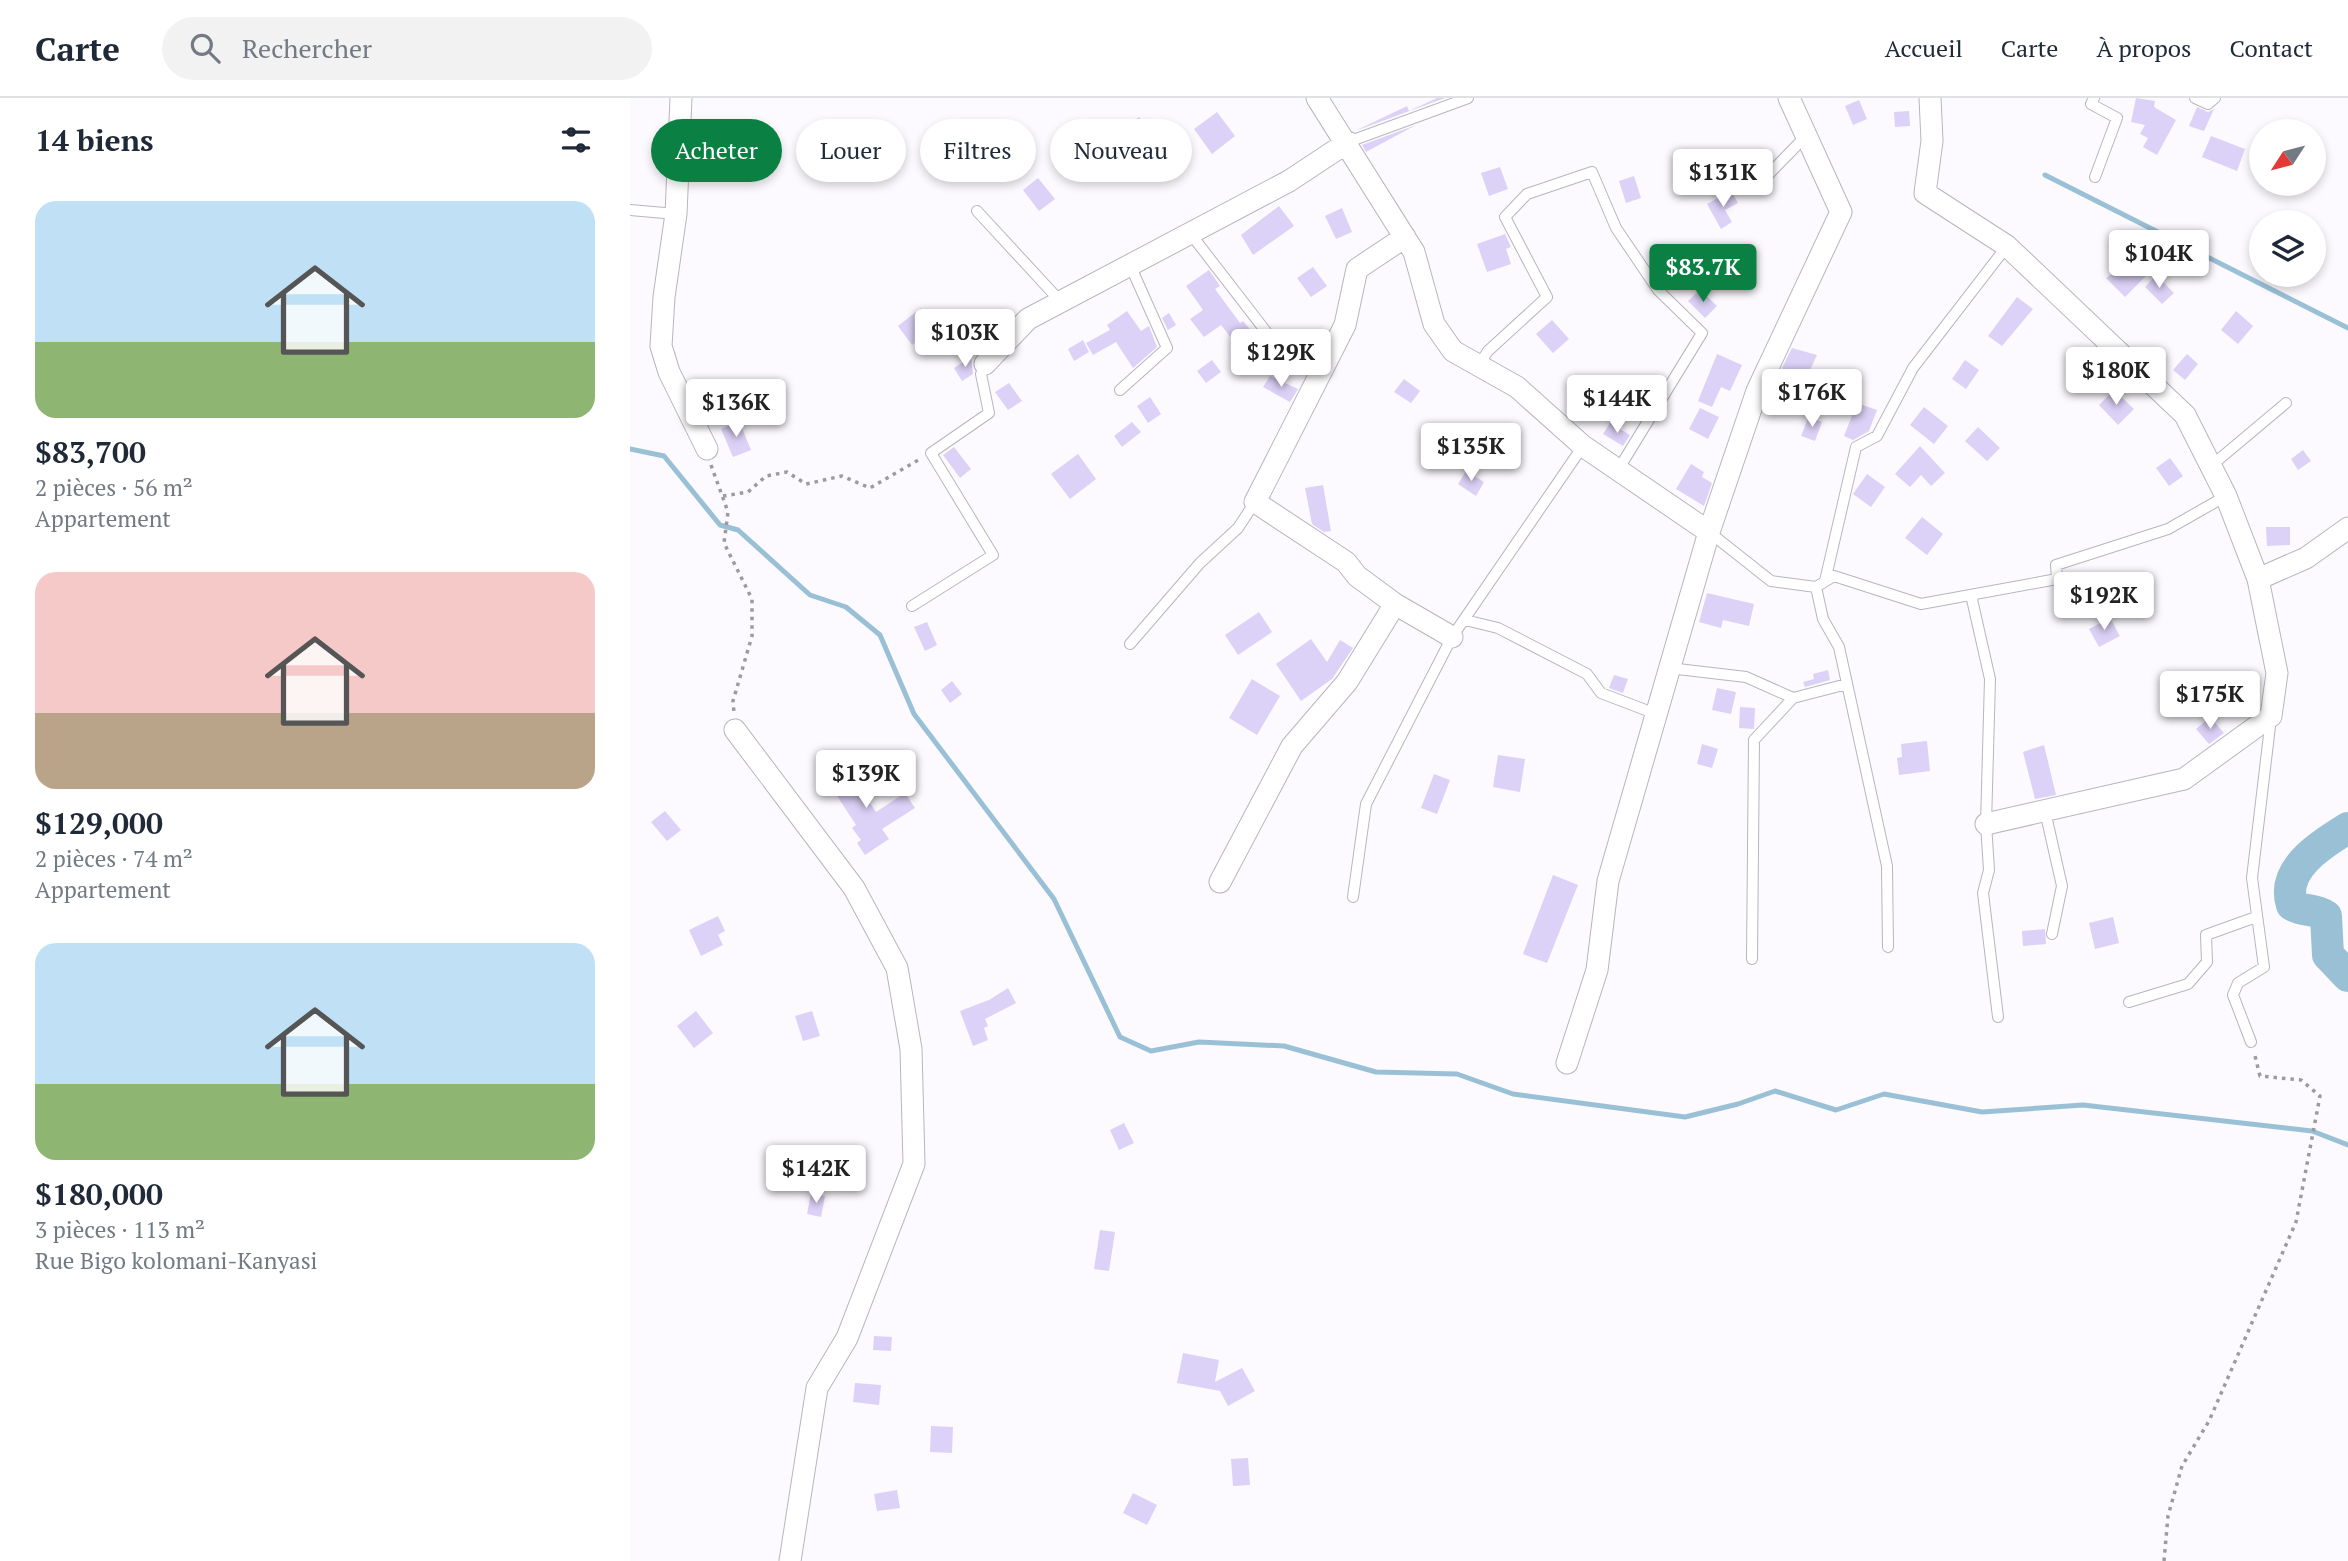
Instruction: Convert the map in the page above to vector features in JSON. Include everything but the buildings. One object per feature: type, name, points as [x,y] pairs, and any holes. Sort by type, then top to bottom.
[{"type":"street","points":[[681,98],[676,214],[664,297],[661,346],[669,372],[708,449]]},
{"type":"street","points":[[1317,98],[1348,142],[1414,252],[1434,324],[1453,351],[1517,387],[1583,446],[1709,531]]},
{"type":"street","points":[[1567,1063],[1597,970],[1608,881],[1709,531],[1757,391],[1841,212],[1804,138],[1788,98]]},
{"type":"street","points":[[1930,98],[1932,141],[1926,193],[2007,246],[2185,415],[2227,496],[2258,579],[2277,673],[2271,716],[2185,779],[1986,824]]},
{"type":"street","points":[[985,364],[1028,319],[1289,181],[1348,142]]},
{"type":"street","points":[[1405,237],[1357,269],[1345,325],[1255,502],[1346,562],[1357,576],[1395,604],[1459,628]]},
{"type":"street","points":[[2258,579],[2306,558],[2348,528]]},
{"type":"street","points":[[1220,882],[1292,746],[1347,682],[1395,604]]},
{"type":"street","points":[[735,730],[854,888],[897,968],[911,1049],[914,1164],[847,1338],[817,1388],[790,1561]]},
{"type":"lane","points":[[1348,142],[1468,98]]},
{"type":"lane","points":[[2094,98],[2091,104],[2117,118],[2095,177]]},
{"type":"lane","points":[[2195,98],[2208,104],[2215,98]]},
{"type":"lane","points":[[1736,173],[1751,164],[1766,177],[1804,138]]},
{"type":"lane","points":[[1478,366],[1488,351],[1547,297],[1505,217],[1527,194],[1592,172],[1616,228],[1658,290],[1702,333],[1618,470]]},
{"type":"lane","points":[[630,210],[676,214]]},
{"type":"lane","points":[[977,211],[1061,302]]},
{"type":"lane","points":[[1190,233],[1271,338],[1323,368]]},
{"type":"lane","points":[[1888,947],[1886,866],[1839,647],[1823,619],[1820,584],[1856,447],[1877,436],[1913,368],[2007,246]]},
{"type":"lane","points":[[1120,390],[1167,348],[1130,265]]},
{"type":"lane","points":[[912,606],[993,555],[931,453],[989,413],[981,374],[985,364]]},
{"type":"lane","points":[[2211,466],[2286,403]]},
{"type":"lane","points":[[1353,897],[1366,804],[1459,628],[1583,446]]},
{"type":"lane","points":[[1709,531],[1771,581],[1820,584],[1834,576],[1921,604],[2057,579],[2056,565],[2168,529],[2227,496]]},
{"type":"lane","points":[[1130,644],[1200,563],[1238,528],[1255,502]]},
{"type":"lane","points":[[1971,595],[1990,679],[1986,824],[1989,870],[1983,893],[1998,1017]]},
{"type":"lane","points":[[1459,628],[1498,628],[1587,674],[1601,693],[1656,714]]},
{"type":"lane","points":[[1669,668],[1746,677],[1793,698]]},
{"type":"lane","points":[[1752,959],[1754,740],[1793,698],[1847,684]]},
{"type":"lane","points":[[2251,1042],[2233,995],[2238,982],[2264,967],[2252,878],[2271,716]]},
{"type":"lane","points":[[2045,811],[2062,886],[2052,934]]},
{"type":"lane","points":[[2129,1002],[2188,984],[2207,962],[2206,935],[2256,917]]},
{"type":"path","points":[[708,449],[713,476],[728,512],[724,543],[752,599],[752,636],[733,701],[735,730]]},
{"type":"path","points":[[723,496],[748,492],[766,476],[787,472],[806,484],[842,475],[870,488],[931,453]]},
{"type":"path","points":[[2164,1561],[2168,1517],[2182,1466],[2209,1421],[2252,1319],[2280,1265],[2296,1222],[2320,1096],[2301,1080],[2260,1076],[2251,1042]]},
{"type":"waterway","points":[[2045,175],[2348,328]]},
{"type":"waterway","points":[[630,449],[664,456],[720,525],[738,530],[810,595],[846,607],[880,635],[914,714],[1054,899],[1120,1037],[1151,1051],[1199,1042],[1284,1046],[1376,1072],[1457,1074],[1513,1094],[1685,1117],[1738,1104],[1775,1091],[1836,1110],[1884,1094],[1982,1112],[2083,1105],[2312,1131],[2348,1145]]},
{"type":"waterway","points":[[2348,828],[2306,859],[2292,880],[2290,892],[2292,905],[2326,916],[2328,955],[2348,976]]}]
